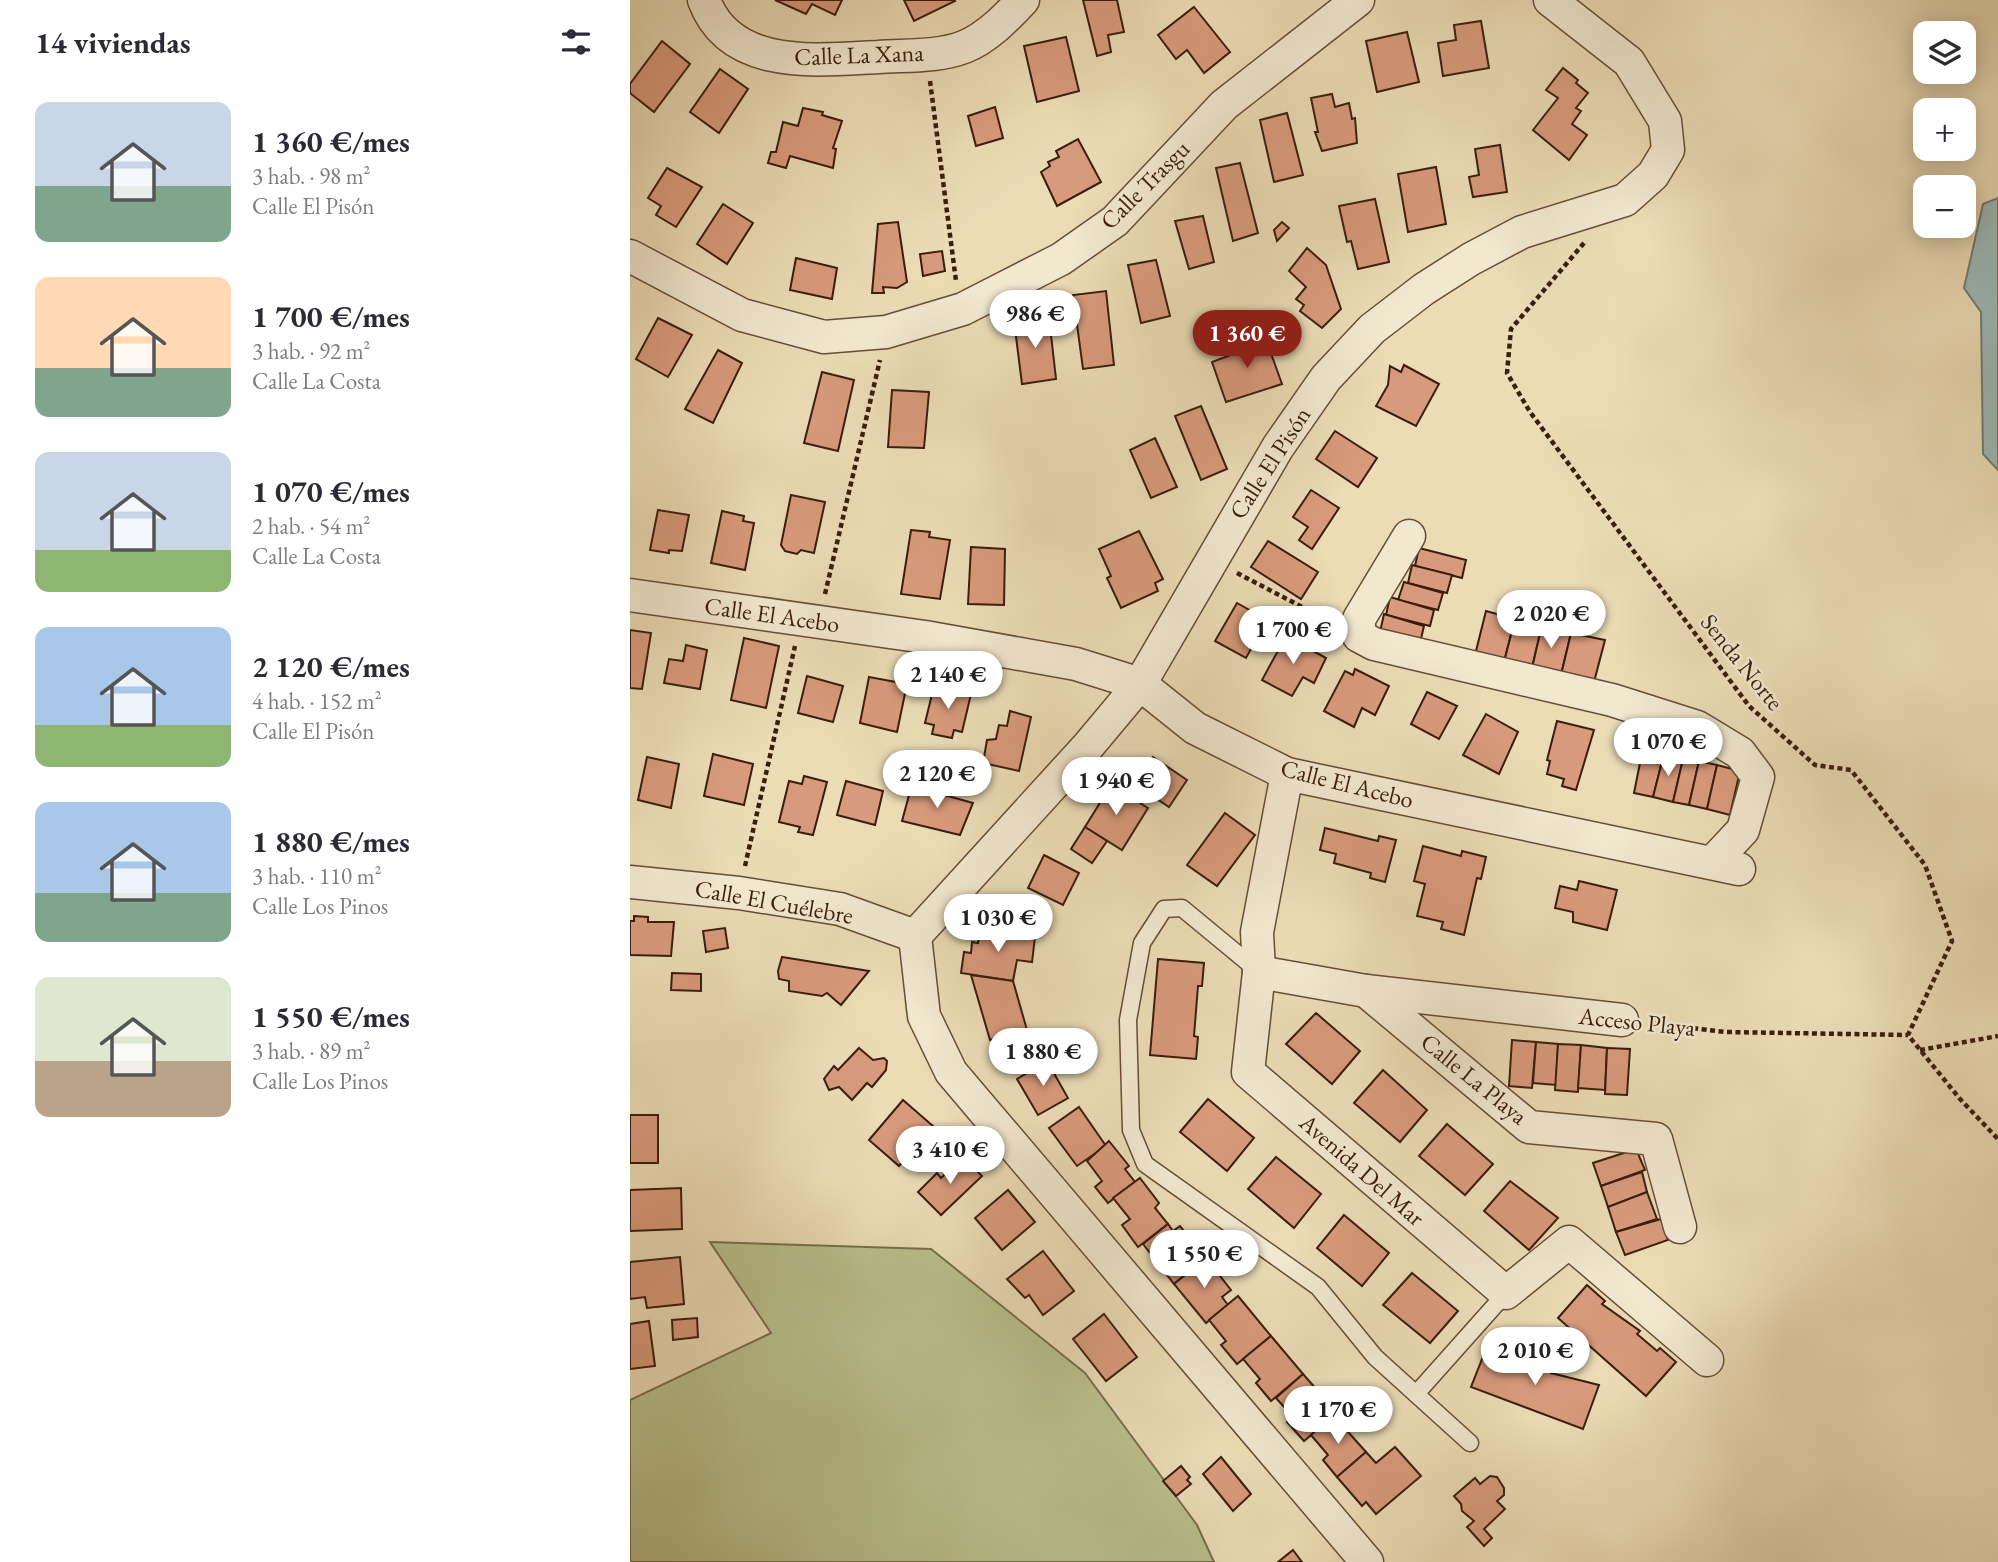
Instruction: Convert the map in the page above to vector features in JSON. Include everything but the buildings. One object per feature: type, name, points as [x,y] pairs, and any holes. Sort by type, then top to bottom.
[{"type":"street","name":"Calle La Xana","points":[[704,0],[710,18],[729,37],[768,56],[814,60],[926,54],[964,47],[1002,21],[1023,0]]},
{"type":"street","name":"Calle Trasgu","points":[[630,256],[741,315],[784,329],[824,337],[886,332],[963,309],[1061,259],[1115,221],[1224,105],[1358,0]]},
{"type":"street","name":"Calle El Pisón","points":[[915,936],[1089,745],[1140,684],[1278,447],[1326,378],[1373,329],[1424,289],[1471,259],[1522,232],[1625,200],[1653,175],[1668,150],[1665,121],[1629,62],[1550,0]]},
{"type":"street","points":[[1359,636],[1359,619],[1409,536]]},
{"type":"street","name":"Calle El Acebo","points":[[630,595],[925,637],[1076,664],[1140,684],[1195,728],[1287,774],[1726,866],[1743,830],[1758,777],[1740,753],[1697,727],[1612,700],[1374,644],[1359,636]]},
{"type":"street","name":"Avenida Del Mar","points":[[1287,774],[1257,932],[1259,972],[1248,1072],[1506,1293]]},
{"type":"street","name":"Calle El Cuélebre","points":[[630,882],[739,893],[840,909],[915,936]]},
{"type":"street","points":[[915,936],[924,1016],[951,1072],[1367,1562]]},
{"type":"street","name":"Calle La Playa","points":[[1259,972],[1366,991],[1529,1127],[1656,1139],[1679,1227]]},
{"type":"street","name":"Acceso Playa","points":[[1366,991],[1622,1020]]},
{"type":"street","points":[[1506,1293],[1569,1242],[1707,1360]]},
{"type":"lane","points":[[1259,972],[1182,908],[1164,909],[1142,943],[1128,1020],[1131,1130],[1145,1164],[1318,1287],[1375,1357],[1471,1443]]},
{"type":"lane","points":[[1416,1394],[1506,1293]]},
{"type":"path","points":[[926,54],[957,289],[963,309]]},
{"type":"path","name":"Senda Norte","points":[[1592,212],[1583,248],[1541,291],[1511,329],[1507,373],[1530,412],[1749,706],[1815,765],[1851,770],[1925,865],[1952,941],[1908,1035]]},
{"type":"path","points":[[739,893],[797,636],[824,598],[886,332]]},
{"type":"path","points":[[1211,559],[1359,636]]},
{"type":"path","name":"Acceso Playa","points":[[1622,1020],[1725,1032],[1908,1035]]},
{"type":"path","points":[[1908,1035],[1998,1139]]},
{"type":"path","points":[[1920,1050],[1998,1036]]},
{"type":"green space","points":[[710,1242],[931,1249],[1085,1373],[1197,1525],[1214,1562],[630,1562],[630,1400],[771,1333]]},
{"type":"water","points":[[1998,198],[1998,470],[1983,454],[1981,312],[1964,288],[1983,204]]}]
